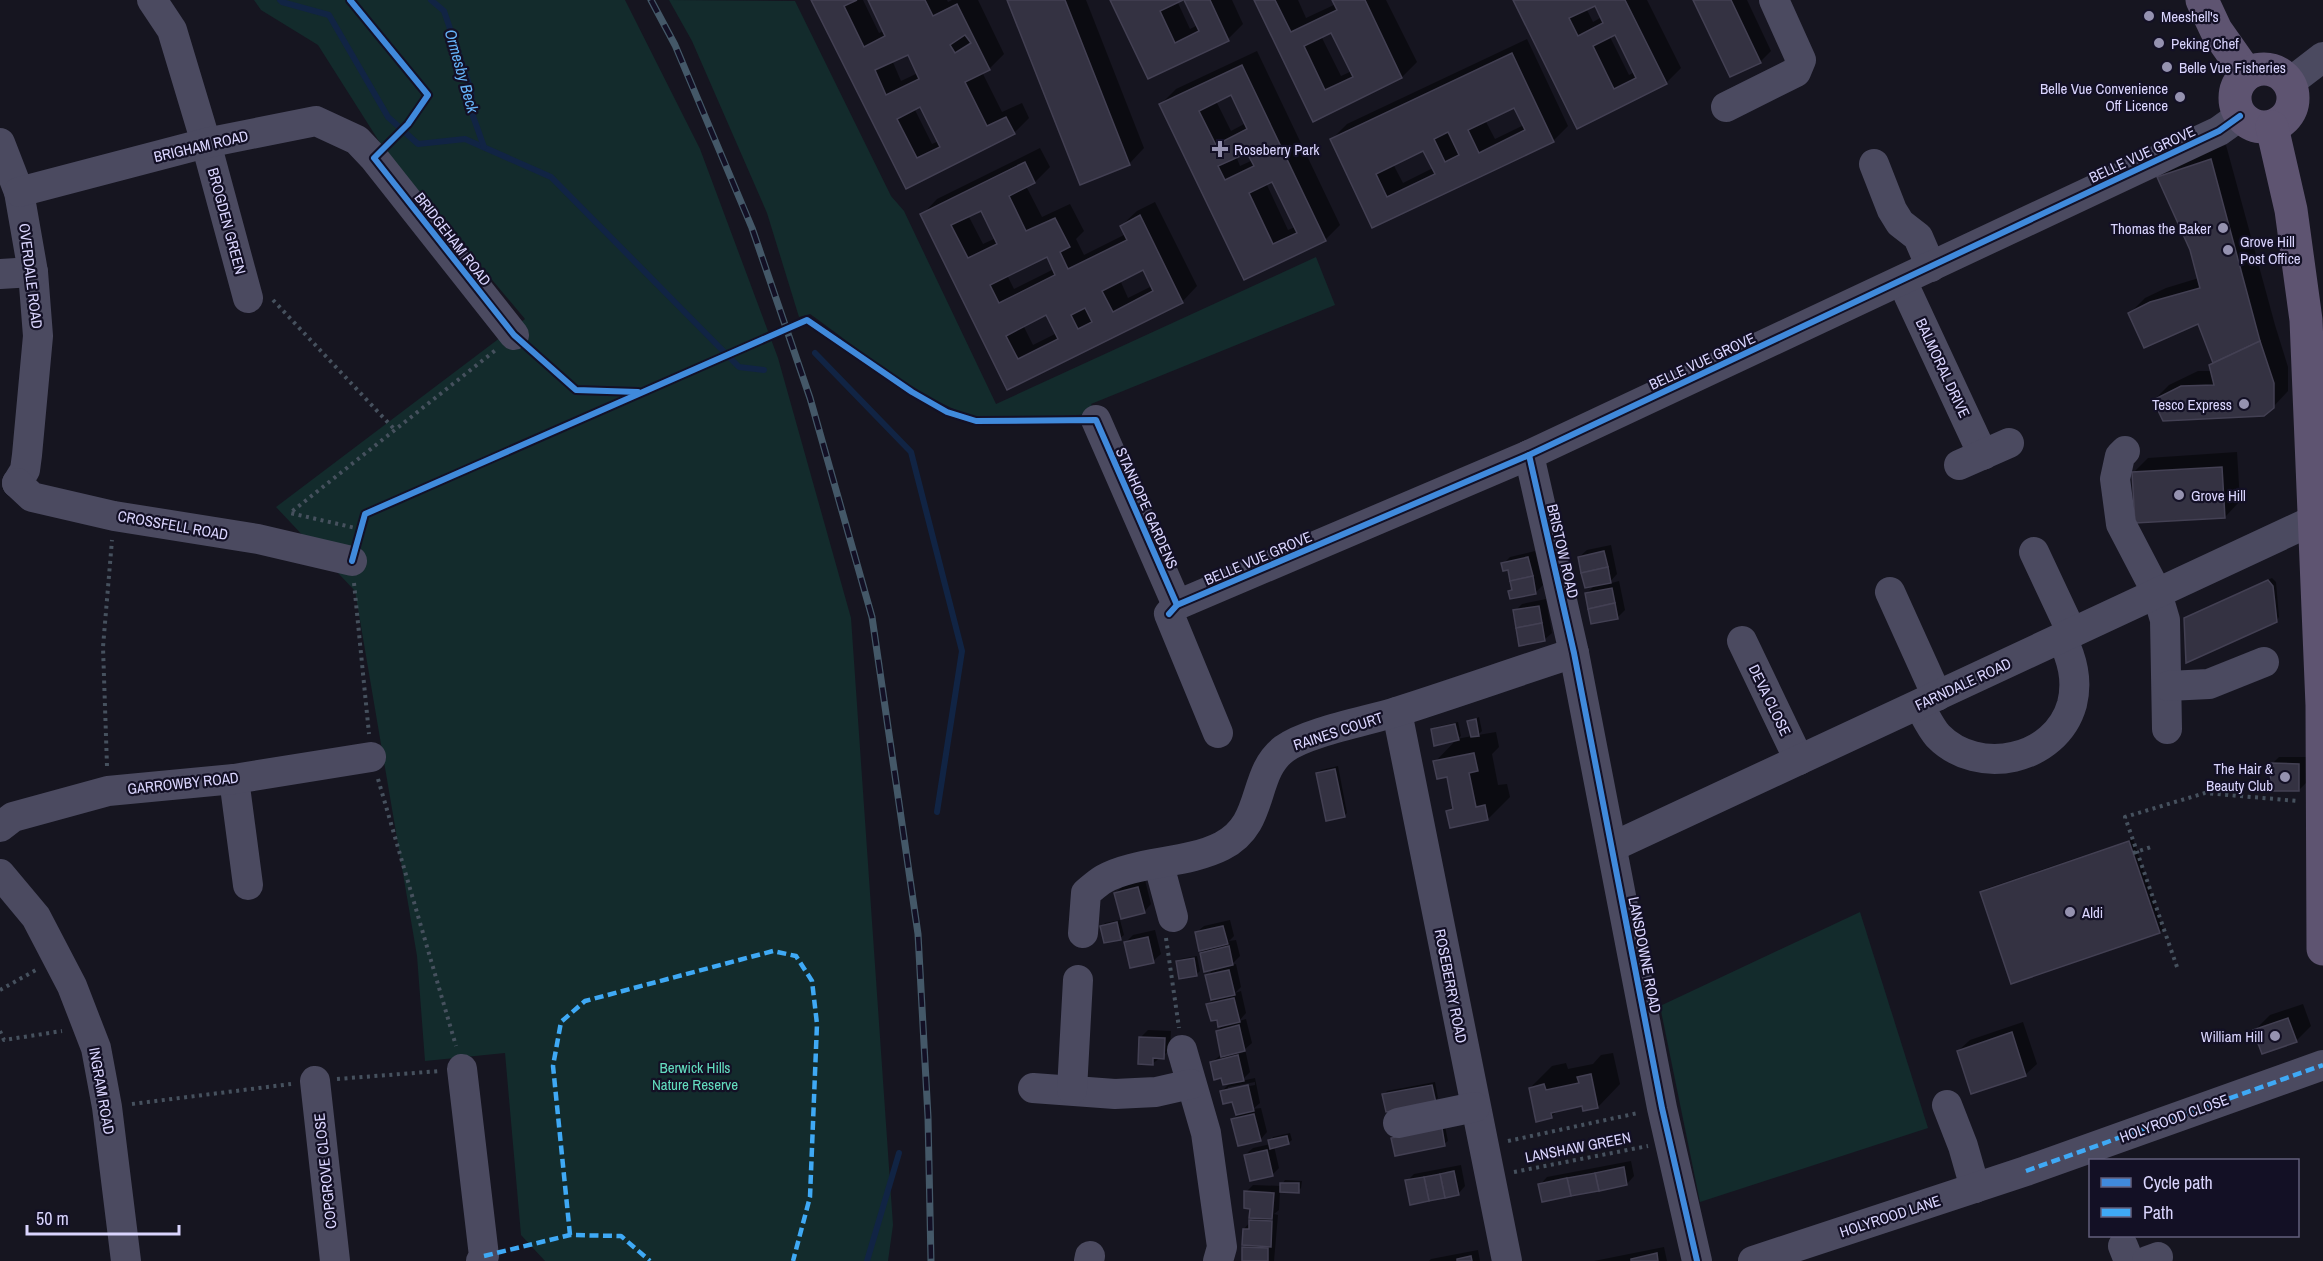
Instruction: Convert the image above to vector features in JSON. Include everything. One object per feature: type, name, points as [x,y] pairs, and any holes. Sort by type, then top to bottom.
[{"type":"main road","points":[[2202,0],[2216,30],[2247,74]]},
{"type":"main road","points":[[2256,70],[2274,71],[2289,83],[2293,100],[2291,109],[2280,123],[2272,127],[2254,126],[2240,116],[2234,98],[2240,80],[2247,74],[2256,70]]},
{"type":"main road","points":[[2272,127],[2291,210],[2306,320],[2322,705],[2323,949]]},
{"type":"street","name":"BROGDEN GREEN","points":[[153,0],[172,30],[206,143],[248,298]]},
{"type":"street","points":[[1726,107],[1796,72],[1801,60],[1774,0]]},
{"type":"street","points":[[2289,83],[2323,57]]},
{"type":"street","name":"BELLE VUE GROVE","points":[[1173,610],[1529,455],[2219,131],[2240,116]]},
{"type":"street","name":"BRIGHAM ROAD","points":[[19,192],[206,143],[316,121],[357,140],[374,158]]},
{"type":"street","name":"OVERDALE ROAD","points":[[0,143],[19,192],[33,272],[38,336],[25,470],[9,486]]},
{"type":"street","name":"BRIDGEHAM ROAD","points":[[374,158],[514,335]]},
{"type":"street","points":[[1874,165],[1892,210],[1900,223],[1918,237],[1931,267]]},
{"type":"street","points":[[0,274],[33,272]]},
{"type":"street","name":"BALMORAL DRIVE","points":[[1902,281],[1984,454]]},
{"type":"street","name":"STANHOPE GARDENS","points":[[1096,420],[1173,610],[1218,733]]},
{"type":"street","points":[[2125,451],[2120,456],[2115,479],[2121,524],[2157,593],[2165,620],[2168,729]]},
{"type":"street","name":"BRISTOW ROAD","points":[[1529,455],[1574,653]]},
{"type":"street","name":"CROSSFELL ROAD","points":[[9,486],[32,497],[114,516],[258,539],[352,561]]},
{"type":"street","name":"FARNDALE ROAD","points":[[1612,847],[2314,520]]},
{"type":"street","points":[[1890,592],[1928,700],[1937,735],[1948,745],[1979,759],[1994,760],[2022,754],[2048,741],[2060,728],[2072,701],[2074,674],[2067,635],[2034,552]]},
{"type":"street","name":"DEVA CLOSE","points":[[1742,641],[1799,760]]},
{"type":"street","name":"RAINES COURT","points":[[1083,933],[1086,893],[1104,879],[1136,868],[1159,865],[1222,846],[1237,836],[1254,812],[1263,780],[1272,763],[1283,750],[1300,741],[1397,712],[1574,653]]},
{"type":"street","name":"LANSDOWNE ROAD","points":[[1574,653],[1662,1108],[1697,1261]]},
{"type":"street","points":[[2168,686],[2209,684],[2264,662]]},
{"type":"street","name":"ROSEBERRY ROAD","points":[[1397,712],[1507,1261]]},
{"type":"street","name":"GARROWBY ROAD","points":[[0,827],[13,817],[108,791],[234,779],[371,757]]},
{"type":"street","points":[[234,779],[248,885]]},
{"type":"street","points":[[1159,865],[1169,925]]},
{"type":"street","name":"INGRAM ROAD","points":[[0,874],[36,916],[72,986],[96,1048],[126,1261]]},
{"type":"street","points":[[1072,1090],[1078,980]]},
{"type":"street","points":[[1182,1050],[1206,1133],[1221,1247],[1218,1261]]},
{"type":"street","name":"HOLYROOD CLOSE","points":[[2026,1171],[2323,1065]]},
{"type":"street","points":[[462,1069],[484,1256],[481,1261]]},
{"type":"street","name":"COPGROVE CLOSE","points":[[315,1081],[335,1261]]},
{"type":"street","points":[[1033,1088],[1115,1094],[1155,1092],[1191,1084]]},
{"type":"street","points":[[1947,1106],[1963,1146],[1975,1188]]},
{"type":"street","points":[[1398,1123],[1475,1107]]},
{"type":"street","name":"HOLYROOD LANE","points":[[1754,1261],[2026,1171]]},
{"type":"path","points":[[248,298],[267,295],[396,431]]},
{"type":"path","points":[[360,529],[290,513],[514,335]]},
{"type":"path","points":[[108,791],[103,648],[114,516]]},
{"type":"path","points":[[106,1107],[315,1081],[462,1069],[371,757],[352,561],[363,521]]},
{"type":"path","points":[[2177,967],[2135,852],[2125,817],[2205,793],[2323,803]]},
{"type":"path","points":[[2135,852],[2151,847]]},
{"type":"path","points":[[1169,925],[1182,1050]]},
{"type":"path","points":[[0,990],[36,970]]},
{"type":"path","points":[[0,1031],[4,1040],[62,1031]]},
{"type":"green space","name":"Berwick Hills Nature Reserve","points":[[254,0],[625,0],[700,149],[778,358],[851,618],[893,1225],[888,1261],[545,1261],[521,1235],[505,1053],[425,1061],[417,956],[355,591],[276,507],[525,319],[389,157],[318,45],[261,10]]},
{"type":"green space","points":[[669,0],[795,1],[891,196],[904,211],[996,404],[1316,257],[1335,305],[1091,404],[1096,414],[999,419],[967,414],[944,404],[895,375],[810,314],[799,317],[767,213],[692,41]]},
{"type":"green space","points":[[1860,912],[1928,1128],[1700,1202],[1660,1006]]},
{"type":"building","points":[[811,0],[857,0],[844,6],[864,47],[885,36],[868,0],[925,0],[933,16],[957,4],[990,70],[965,82],[987,126],[1006,117],[1015,134],[906,189]],"holes":[[[965,35],[971,43],[955,53],[950,45]],[[908,55],[919,79],[886,95],[875,70]],[[920,107],[940,147],[917,158],[897,119]]]},
{"type":"building","points":[[1007,0],[1065,0],[1130,165],[1080,185]]},
{"type":"building","points":[[1110,0],[1183,0],[1160,11],[1175,43],[1199,31],[1184,0],[1210,0],[1229,41],[1148,79]]},
{"type":"building","points":[[1254,0],[1275,0],[1291,32],[1337,10],[1332,0],[1365,0],[1402,78],[1313,122]],"holes":[[[1331,33],[1353,77],[1325,90],[1304,46]]]},
{"type":"building","points":[[1513,0],[1625,0],[1667,84],[1577,129]],"holes":[[[1595,6],[1603,23],[1578,36],[1569,18]],[[1615,35],[1636,78],[1614,89],[1593,46]]]},
{"type":"building","points":[[1693,0],[1731,0],[1761,63],[1730,77]]},
{"type":"building","points":[[1512,53],[1554,142],[1372,228],[1330,139]],"holes":[[[1514,108],[1525,130],[1479,153],[1468,130]],[[1448,132],[1459,155],[1445,162],[1434,139]],[[1423,151],[1435,174],[1387,197],[1376,174]]]},
{"type":"building","points":[[1242,65],[1326,241],[1244,280],[1159,104]],"holes":[[[1231,95],[1247,129],[1216,145],[1199,111]],[[1247,153],[1254,166],[1225,180],[1218,166]],[[1272,182],[1297,233],[1273,244],[1249,193]]]},
{"type":"building","points":[[2211,159],[2260,341],[2213,363],[2198,324],[2144,348],[2128,313],[2150,302],[2200,288],[2190,250],[2157,177]]},
{"type":"building","points":[[1025,162],[1035,183],[1009,196],[1026,231],[1055,218],[1070,247],[1060,252],[1068,269],[1127,240],[1120,226],[1140,215],[1183,303],[1007,390],[920,214]],"holes":[[[981,211],[997,244],[968,258],[951,225]],[[1047,257],[1055,275],[999,303],[990,285]],[[1143,270],[1153,291],[1113,312],[1102,291]],[[1085,308],[1092,322],[1078,329],[1071,315]],[[1046,315],[1058,339],[1018,359],[1006,336]]]},
{"type":"building","points":[[2260,341],[2274,383],[2274,408],[2264,416],[2163,421],[2153,400],[2181,386],[2214,385],[2209,365]]},
{"type":"building","name":"Grove Hill","points":[[2222,467],[2225,518],[2135,523],[2132,472]]},
{"type":"building","points":[[1604,551],[1608,567],[1581,573],[1578,557]]},
{"type":"building","points":[[1528,557],[1533,576],[1510,581],[1508,570],[1503,571],[1501,563]]},
{"type":"building","points":[[1608,567],[1611,583],[1585,588],[1581,573]]},
{"type":"building","points":[[1533,576],[1536,594],[1510,599],[1508,591],[1512,590],[1510,581]]},
{"type":"building","points":[[2268,580],[2273,586],[2277,622],[2186,663],[2184,618]]},
{"type":"building","points":[[1612,588],[1615,603],[1588,609],[1585,593]]},
{"type":"building","points":[[1615,603],[1618,619],[1591,624],[1588,609]]},
{"type":"building","points":[[1539,606],[1542,623],[1516,628],[1513,610]]},
{"type":"building","points":[[1542,623],[1545,641],[1519,646],[1516,628]]},
{"type":"building","points":[[1476,719],[1479,736],[1471,737],[1467,721]]},
{"type":"building","points":[[1455,724],[1459,740],[1434,746],[1431,729]]},
{"type":"building","points":[[1474,753],[1478,771],[1469,773],[1476,807],[1485,805],[1488,820],[1450,828],[1446,811],[1453,809],[1447,777],[1437,779],[1433,761]]},
{"type":"building","name":"The Hair & Beauty Club","points":[[2271,763],[2299,764],[2299,791],[2270,791]]},
{"type":"building","points":[[1335,769],[1345,817],[1326,821],[1316,773]]},
{"type":"building","name":"Aldi","points":[[2129,841],[2160,933],[2011,984],[1980,892]]},
{"type":"building","points":[[1138,887],[1145,913],[1121,919],[1114,893]]},
{"type":"building","points":[[1117,922],[1121,940],[1104,943],[1100,926]]},
{"type":"building","points":[[1223,926],[1228,944],[1199,951],[1195,932]]},
{"type":"building","points":[[1148,937],[1154,963],[1130,968],[1124,942]]},
{"type":"building","points":[[1229,946],[1233,965],[1204,972],[1200,953]]},
{"type":"building","points":[[1194,958],[1197,976],[1179,979],[1176,961]]},
{"type":"building","points":[[1229,970],[1235,995],[1211,1000],[1205,975]]},
{"type":"building","points":[[1234,998],[1240,1022],[1218,1027],[1217,1020],[1211,1021],[1206,1004]]},
{"type":"building","name":"William Hill","points":[[2288,1018],[2297,1042],[2262,1054],[2253,1030]]},
{"type":"building","points":[[1239,1025],[1245,1051],[1221,1057],[1216,1031]]},
{"type":"building","points":[[2012,1032],[2026,1076],[1971,1094],[1957,1051]]},
{"type":"building","points":[[1139,1037],[1165,1038],[1164,1059],[1153,1058],[1153,1065],[1138,1064]]},
{"type":"building","points":[[1238,1055],[1244,1081],[1223,1085],[1221,1078],[1214,1080],[1210,1062]]},
{"type":"building","points":[[1591,1074],[1598,1108],[1583,1111],[1582,1106],[1551,1113],[1552,1118],[1536,1122],[1529,1088],[1544,1084],[1546,1090],[1579,1083],[1577,1077]]},
{"type":"building","points":[[1248,1085],[1254,1111],[1236,1115],[1232,1102],[1223,1104],[1220,1091]]},
{"type":"building","points":[[1432,1085],[1436,1103],[1386,1112],[1382,1094]]},
{"type":"building","points":[[1254,1114],[1261,1141],[1238,1146],[1231,1119]]},
{"type":"building","points":[[1442,1128],[1445,1146],[1395,1156],[1391,1138]]},
{"type":"building","points":[[1287,1136],[1289,1144],[1270,1149],[1268,1140]]},
{"type":"building","points":[[1267,1150],[1273,1176],[1250,1181],[1244,1155]]},
{"type":"building","points":[[1624,1167],[1627,1185],[1599,1191],[1595,1173]]},
{"type":"building","points":[[1454,1171],[1459,1195],[1445,1198],[1440,1174]]},
{"type":"building","points":[[1595,1173],[1599,1191],[1571,1196],[1567,1178]]},
{"type":"building","points":[[1440,1174],[1445,1198],[1429,1201],[1424,1177]]},
{"type":"building","points":[[1424,1177],[1429,1201],[1410,1205],[1405,1180]]},
{"type":"building","points":[[1567,1178],[1571,1196],[1542,1202],[1538,1184]]},
{"type":"building","points":[[1280,1183],[1299,1183],[1299,1193],[1280,1192]]},
{"type":"building","points":[[1244,1191],[1274,1193],[1272,1219],[1249,1218],[1250,1209],[1244,1208]]},
{"type":"building","points":[[1249,1220],[1272,1221],[1271,1247],[1242,1245],[1243,1229],[1249,1229]]},
{"type":"building","points":[[1242,1247],[1268,1248],[1268,1261],[1242,1261]]},
{"type":"building","points":[[1657,1253],[1658,1261],[1631,1261],[1631,1259]]},
{"type":"building","points":[[1471,1256],[1472,1261],[1457,1261],[1457,1259]]},
{"type":"waterway","points":[[280,0],[329,15],[388,117],[418,144],[465,139],[551,177],[739,367],[764,370]]},
{"type":"waterway","name":"Ormesby Beck","points":[[431,0],[444,11],[471,90],[473,116],[484,147]]},
{"type":"waterway","points":[[815,353],[911,452],[962,651],[937,812]]},
{"type":"waterway","points":[[867,1261],[899,1153]]},
{"type":"railway","points":[[651,0],[675,45],[752,228],[810,398],[872,617],[918,934],[928,1117],[931,1261]]},
{"type":"marked path","points":[[570,1235],[553,1066],[561,1022],[585,1001],[773,951],[796,956],[812,981],[817,1024],[810,1197],[793,1261]]},
{"type":"marked path","points":[[2026,1171],[2323,1065]]},
{"type":"marked path","points":[[484,1256],[570,1235],[621,1236],[650,1261]]},
{"type":"cycle path","points":[[350,0],[428,95],[408,124],[374,158],[514,335],[576,390],[638,392]]},
{"type":"cycle path","points":[[1169,614],[1177,605],[1529,455],[2219,131],[2240,116]]},
{"type":"cycle path","points":[[352,561],[365,514],[807,320],[912,392],[947,412],[976,421],[1096,420],[1177,605]]},
{"type":"cycle path","points":[[1529,455],[1574,653],[1662,1108],[1697,1261]]},
{"type":"place","name":"Meeshell's","points":[[2149,16]]},
{"type":"place","name":"Peking Chef","points":[[2159,43]]},
{"type":"place","name":"Belle Vue Fisheries","points":[[2167,67]]},
{"type":"place","name":"Belle Vue Convenience Off Licence","points":[[2180,97]]},
{"type":"place","name":"Roseberry Park","points":[[1220,149]]},
{"type":"place","name":"Thomas the Baker","points":[[2223,228]]},
{"type":"place","name":"Grove Hill Post Office","points":[[2228,250]]},
{"type":"place","name":"Tesco Express","points":[[2244,404]]},
{"type":"place","name":"Grove Hill","points":[[2179,495]]},
{"type":"place","name":"The Hair & Beauty Club","points":[[2285,777]]},
{"type":"place","name":"Aldi","points":[[2070,912]]},
{"type":"place","name":"William Hill","points":[[2275,1036]]}]
